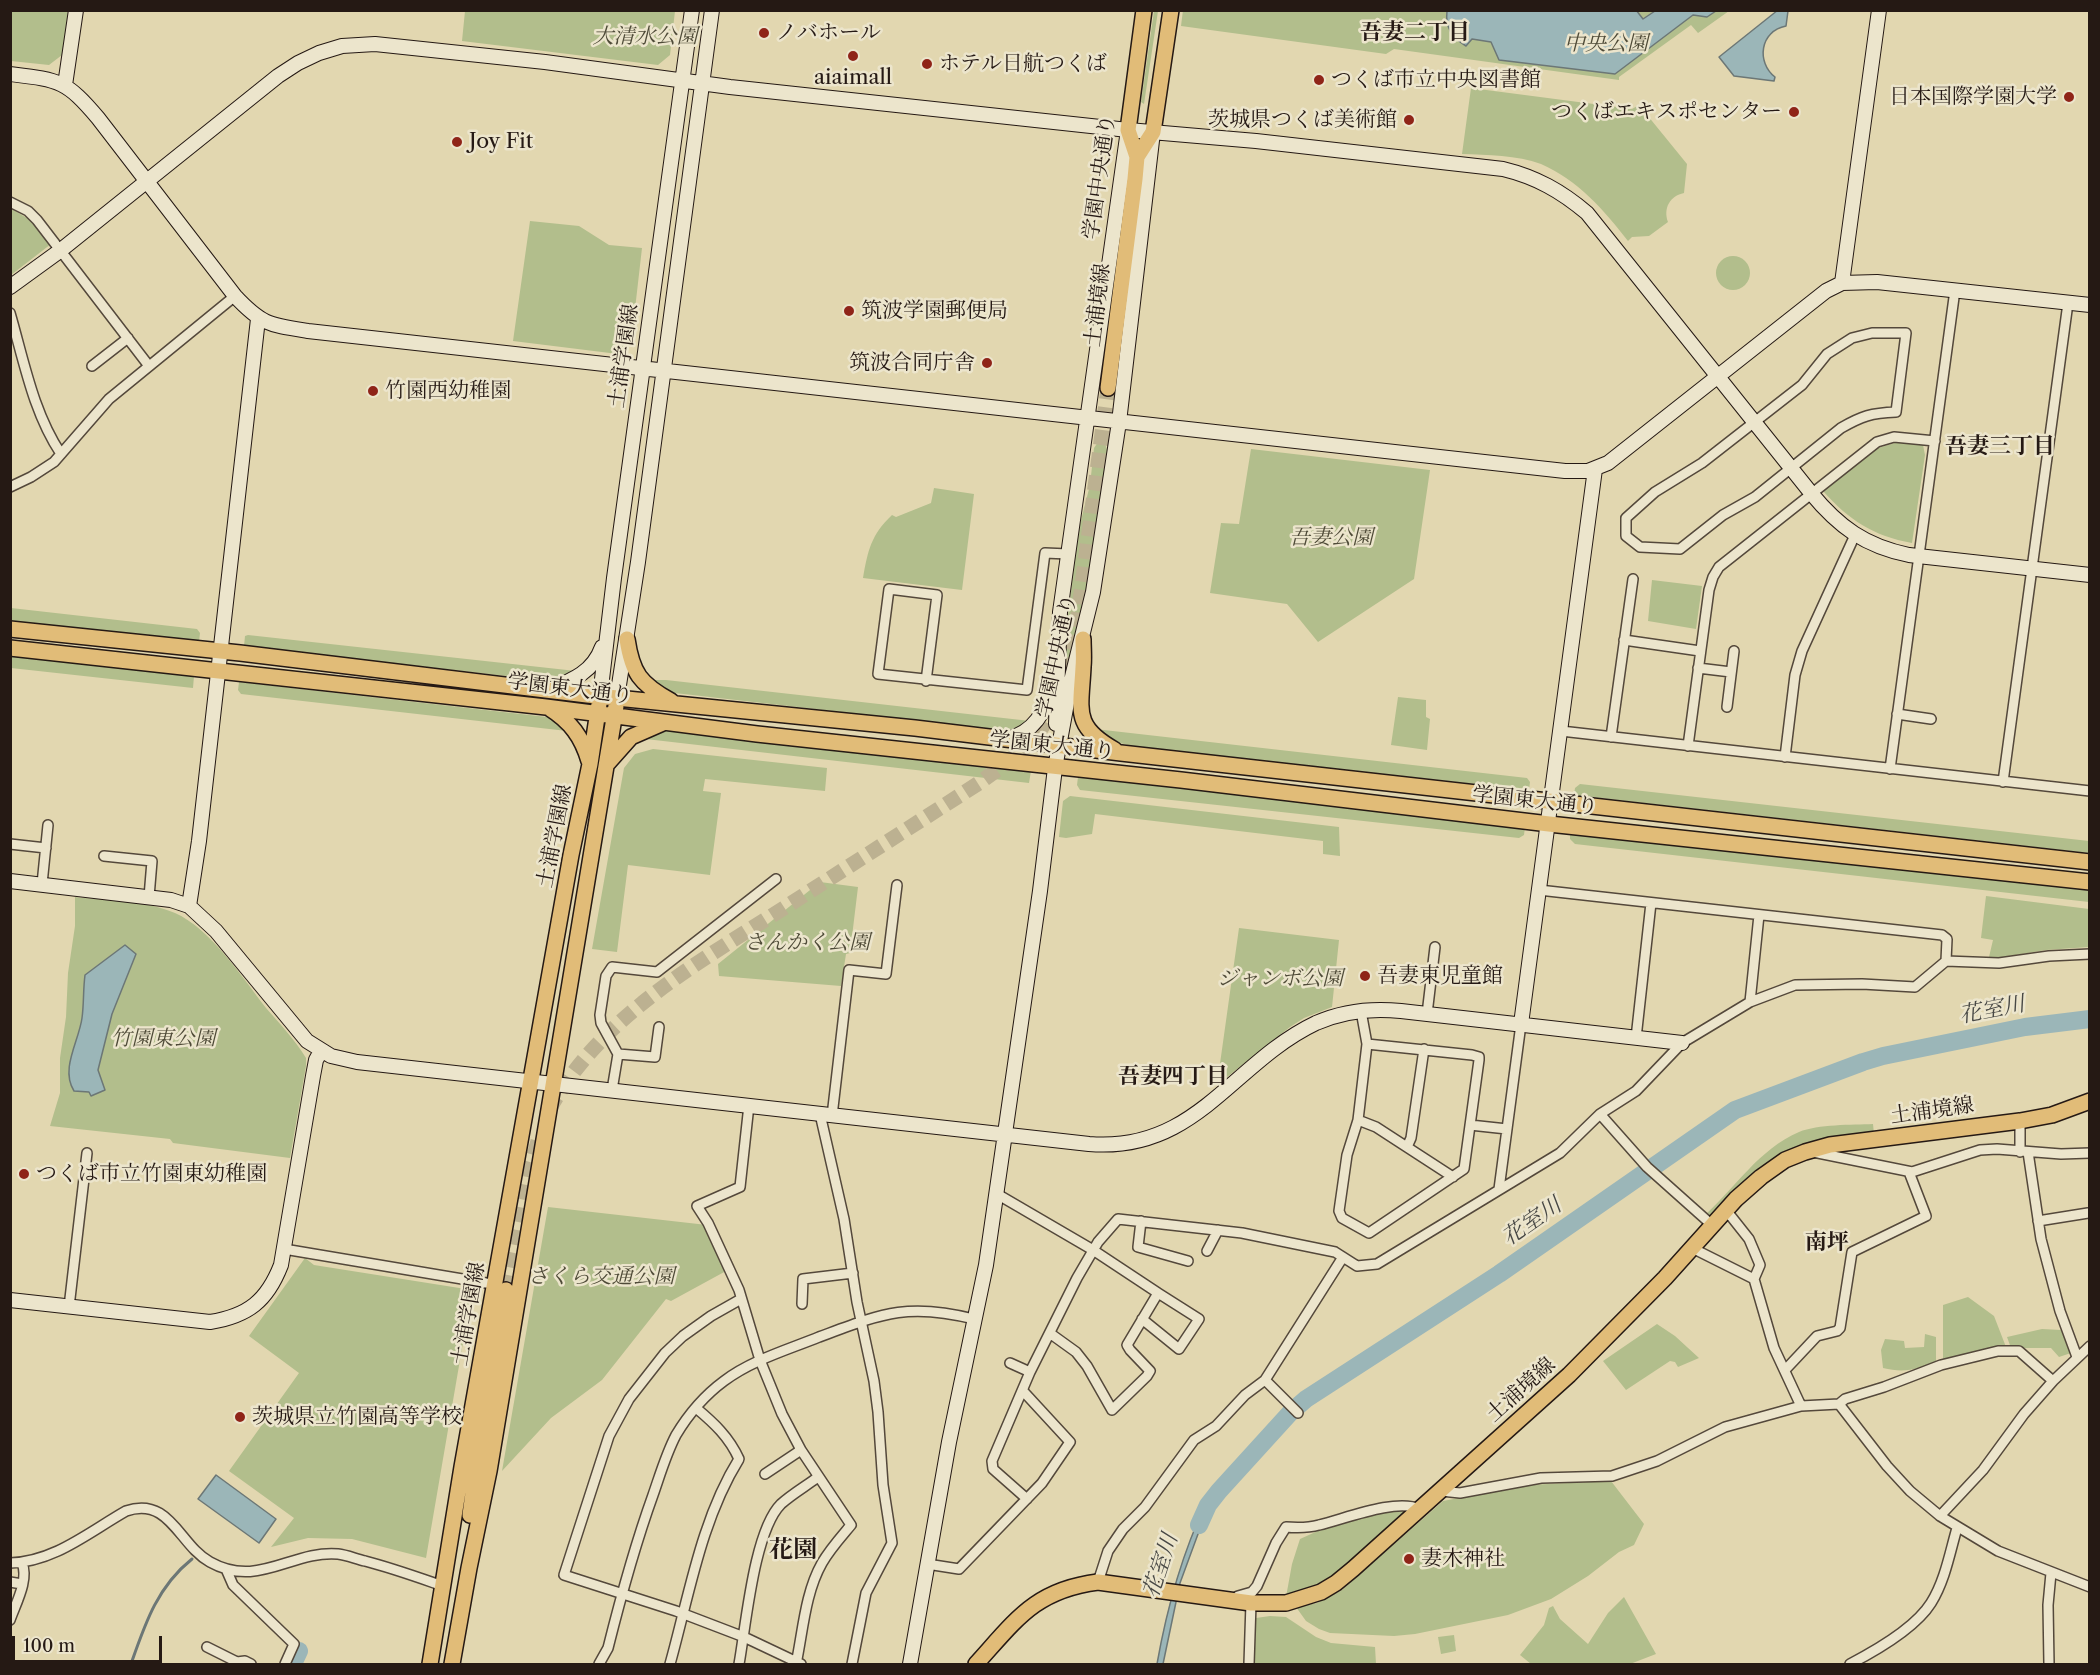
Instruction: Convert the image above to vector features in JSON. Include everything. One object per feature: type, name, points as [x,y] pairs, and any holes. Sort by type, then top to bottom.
[{"type":"main road","name":"学園中央通り","points":[[1128,130],[1144,10]]},
{"type":"main road","name":"学園中央通り","points":[[1153,132],[1171,10]]},
{"type":"main road","name":"土浦境線","points":[[1128,130],[1137,157]]},
{"type":"main road","name":"土浦境線","points":[[1108,388],[1137,157],[1153,132]]},
{"type":"main road","name":"学園東大通り","points":[[10,629],[2090,862]]},
{"type":"main road","points":[[627,639],[632,664],[641,681],[654,692],[676,704]]},
{"type":"main road","points":[[1083,639],[1084,665],[1080,710],[1087,728],[1120,753]]},
{"type":"main road","name":"学園東大通り","points":[[10,648],[546,707],[1548,824],[2090,882]]},
{"type":"main road","name":"土浦学園線","points":[[430,1665],[462,1467],[571,855],[590,764],[600,696]]},
{"type":"main road","name":"土浦学園線","points":[[452,1665],[489,1471],[617,698]]},
{"type":"main road","points":[[546,707],[574,728],[583,743],[590,764]]},
{"type":"main road","points":[[606,766],[636,734],[666,722]]},
{"type":"main road","name":"土浦境線","points":[[976,1665],[1016,1621],[1045,1597],[1065,1588],[1098,1582],[1244,1602],[1286,1602],[1328,1587],[1353,1569],[1577,1367],[1726,1210],[1785,1160],[1830,1146],[2020,1121],[2052,1114],[2090,1101]]},
{"type":"main road","points":[[471,1557],[468,1538],[478,1456],[506,1290]]},
{"type":"main road","points":[[450,1550],[458,1535],[478,1456]]},
{"type":"street","points":[[65,85],[76,10]]},
{"type":"street","name":"土浦学園線","points":[[600,696],[692,10]]},
{"type":"street","name":"土浦学園線","points":[[617,698],[627,639],[712,10]]},
{"type":"street","points":[[1842,283],[1879,10]]},
{"type":"street","points":[[10,287],[61,250],[278,76],[319,53],[359,44],[390,45],[545,62],[701,83],[1503,169],[1543,182],[1587,213],[1811,494],[1830,516],[1855,536],[1889,550],[1919,556],[2090,575]]},
{"type":"street","points":[[10,74],[48,79],[65,85],[84,101],[235,296],[258,319],[279,326],[1088,419],[1565,471],[1595,469],[1623,452],[1826,291],[1842,283],[1877,282],[2090,305]]},
{"type":"street","name":"学園中央通り","points":[[910,1665],[927,1564],[986,1265],[1006,1134],[1055,768],[1056,676],[1060,612],[1128,130]]},
{"type":"street","name":"学園中央通り","points":[[1057,746],[1093,592],[1119,422],[1153,132]]},
{"type":"street","points":[[10,202],[28,211],[37,220],[149,366]]},
{"type":"street","points":[[1890,769],[1955,290]]},
{"type":"street","points":[[10,487],[44,469],[61,454],[109,399],[235,296]]},
{"type":"street","points":[[2003,782],[2068,303]]},
{"type":"street","points":[[10,313],[34,399],[45,427],[61,454]]},
{"type":"street","points":[[189,906],[199,841],[258,319]]},
{"type":"street","points":[[1872,333],[1906,333],[1896,412],[1875,413],[1841,428],[1791,469],[1755,496],[1723,515],[1680,549],[1640,547],[1626,536],[1626,518],[1656,492],[1702,462],[1754,421],[1802,385],[1827,354],[1852,338],[1872,333]]},
{"type":"street","points":[[92,366],[128,338]]},
{"type":"street","points":[[1688,746],[1708,590],[1715,572],[1870,446],[1894,437],[1935,441]]},
{"type":"street","points":[[1499,1189],[1595,469]]},
{"type":"street","points":[[1785,757],[1795,675],[1802,651],[1855,536]]},
{"type":"street","points":[[926,681],[937,595],[889,589],[878,674],[926,681],[1027,690],[1045,553],[1068,554]]},
{"type":"street","points":[[1611,737],[1633,579]]},
{"type":"street","points":[[549,690],[576,679],[592,666],[598,657],[607,631]]},
{"type":"street","points":[[1624,640],[1700,651]]},
{"type":"street","points":[[1727,707],[1734,651]]},
{"type":"street","points":[[1698,668],[1731,672]]},
{"type":"street","points":[[1005,739],[1018,736],[1035,724],[1045,710],[1056,676]]},
{"type":"street","points":[[1897,714],[1931,719]]},
{"type":"street","points":[[1561,731],[2090,791]]},
{"type":"street","points":[[42,884],[48,825]]},
{"type":"street","points":[[10,844],[46,848]]},
{"type":"street","points":[[104,856],[152,861],[148,897]]},
{"type":"street","points":[[612,1090],[618,1054],[601,1023],[600,1016],[606,976],[612,968],[657,972],[776,879]]},
{"type":"street","points":[[10,880],[171,900],[189,906],[216,931],[306,1041],[331,1056],[357,1062],[1106,1145],[1125,1144],[1149,1138],[1186,1121],[1303,1031],[1326,1020],[1361,1011],[1391,1010],[1682,1043]]},
{"type":"street","points":[[852,1665],[866,1593],[892,1543],[883,1485],[878,1412],[826,1115],[849,970],[886,974],[897,885]]},
{"type":"street","points":[[1539,890],[1942,935],[1947,939],[1946,961]]},
{"type":"street","points":[[1636,1038],[1651,903]]},
{"type":"street","points":[[1750,1002],[1759,915]]},
{"type":"street","points":[[1427,1014],[1435,947]]},
{"type":"street","points":[[1027,1499],[991,1465],[1030,1372],[1093,1250],[1118,1219],[1242,1233],[1332,1251],[1357,1266],[1377,1264],[1404,1250],[1560,1153],[1600,1114],[1636,1091],[1682,1043],[1750,1002],[1795,985],[1863,984],[1915,987],[1946,961],[1999,963],[2049,956],[2090,954]]},
{"type":"street","points":[[1361,1011],[1368,1044],[1358,1120],[1347,1155],[1339,1211],[1342,1218],[1370,1233],[1464,1169],[1479,1057],[1368,1044]]},
{"type":"street","points":[[618,1054],[655,1057],[659,1027]]},
{"type":"street","points":[[1407,1147],[1412,1138],[1424,1049]]},
{"type":"street","points":[[10,1300],[210,1322],[232,1318],[251,1309],[270,1289],[279,1272],[316,1060],[321,1051]]},
{"type":"street","points":[[741,1299],[697,1325],[665,1353],[629,1399],[609,1436],[564,1575],[744,1637],[798,1664],[809,1597],[815,1579],[831,1550],[851,1525],[801,1450],[782,1414],[760,1360],[739,1290],[697,1206],[740,1187],[749,1105]]},
{"type":"street","points":[[1600,1114],[1650,1171],[1712,1225]]},
{"type":"street","points":[[1358,1120],[1376,1127],[1453,1177]]},
{"type":"street","points":[[2020,1121],[2038,1221],[2060,1311],[2077,1357]]},
{"type":"street","points":[[1470,1125],[1507,1129]]},
{"type":"street","points":[[1809,1151],[1909,1172],[1980,1150],[2090,1153]]},
{"type":"street","points":[[69,1307],[87,1154]]},
{"type":"street","points":[[1786,1370],[1817,1336],[1837,1331],[1840,1328],[1852,1252],[1926,1216],[1909,1172]]},
{"type":"street","points":[[997,1194],[1093,1250],[1199,1319],[1179,1349],[1142,1319]]},
{"type":"street","points":[[1726,1210],[1749,1239],[1760,1265],[1754,1279],[1774,1348],[1801,1406]]},
{"type":"street","points":[[2038,1221],[2088,1213]]},
{"type":"street","points":[[1141,1221],[1138,1247],[1188,1261]]},
{"type":"street","points":[[1208,1251],[1218,1230]]},
{"type":"street","points":[[1692,1248],[1754,1279]]},
{"type":"street","points":[[284,1249],[486,1283]]},
{"type":"street","points":[[1098,1582],[1108,1551],[1123,1529],[1145,1507],[1194,1440],[1216,1426],[1245,1395],[1264,1380],[1343,1257]]},
{"type":"street","points":[[802,1304],[803,1279],[853,1273]]},
{"type":"street","points":[[1051,1334],[1076,1352],[1113,1410],[1150,1371],[1127,1345],[1158,1293]]},
{"type":"street","points":[[599,1665],[608,1648],[641,1528],[665,1458],[676,1436],[696,1407],[724,1381],[760,1360],[861,1321],[899,1311],[946,1312],[974,1319]]},
{"type":"street","points":[[1940,1516],[1983,1470],[2024,1414],[2052,1382],[2090,1346]]},
{"type":"street","points":[[1441,1491],[1460,1493],[1541,1478],[1612,1476],[1658,1461],[1725,1427],[1801,1406],[1839,1404],[1845,1399],[1941,1365],[1998,1351],[2019,1352],[2052,1382]]},
{"type":"street","points":[[1010,1363],[1030,1372]]},
{"type":"street","points":[[1264,1380],[1294,1410]]},
{"type":"street","points":[[927,1564],[959,1569],[1042,1484],[1070,1442],[1023,1391]]},
{"type":"street","points":[[1839,1404],[1887,1466],[1910,1491],[1940,1516],[1998,1551],[2051,1574],[2090,1587]]},
{"type":"street","points":[[670,1665],[713,1509],[739,1459],[733,1445],[718,1426],[696,1407]]},
{"type":"street","points":[[765,1474],[801,1450]]},
{"type":"street","points":[[739,1665],[758,1556],[768,1522],[782,1504],[819,1477]]},
{"type":"street","points":[[1249,1665],[1244,1602],[1238,1596],[1252,1592],[1257,1586],[1276,1543],[1286,1527],[1319,1526],[1349,1515],[1407,1505],[1420,1509]]},
{"type":"street","points":[[10,1563],[35,1561],[50,1555],[126,1511],[139,1508],[150,1509],[165,1516],[196,1552],[209,1562],[226,1569],[239,1572],[259,1571],[319,1555],[339,1554],[443,1586]]},
{"type":"street","points":[[1850,1665],[1879,1649],[1924,1612],[1939,1588],[1957,1528]]},
{"type":"street","points":[[10,1620],[22,1584],[25,1569],[22,1563]]},
{"type":"street","points":[[226,1569],[233,1585],[294,1644],[285,1665]]},
{"type":"street","points":[[2049,1665],[2048,1605],[2051,1574]]},
{"type":"street","points":[[10,1582],[22,1584]]},
{"type":"street","points":[[207,1647],[237,1662],[245,1661],[251,1665]]},
{"type":"green space","points":[[11,10],[68,11],[62,55],[49,65],[11,61]]},
{"type":"green space","name":"大清水公園","points":[[465,10],[675,11],[670,55],[658,65],[462,41]]},
{"type":"green space","name":"中央公園","points":[[1183,10],[1729,11],[1698,33],[1691,25],[1619,77],[1619,80],[1394,49],[1386,54],[1181,26]]},
{"type":"green space","points":[[1154,11],[1158,11],[1144,104],[1141,102]]},
{"type":"green space","points":[[1471,88],[1632,109],[1639,105],[1687,164],[1684,193],[1669,203],[1666,212],[1668,222],[1649,236],[1632,237],[1628,241],[1578,187],[1567,178],[1541,164],[1502,156],[1462,154]]},
{"type":"green space","points":[[10,208],[32,221],[51,244],[11,275]]},
{"type":"green space","points":[[530,221],[579,226],[609,245],[642,248],[631,344],[618,354],[513,341]]},
{"type":"green space","points":[[1733,256],[1745,261],[1750,273],[1745,285],[1733,290],[1721,285],[1716,273],[1721,261]]},
{"type":"green space","points":[[1098,442],[1105,443],[1107,450],[1087,596],[1064,694],[1067,624],[1078,532],[1090,485],[1094,448]]},
{"type":"green space","points":[[1898,442],[1923,445],[1925,455],[1912,543],[1885,536],[1863,525],[1842,510],[1823,491],[1875,449]]},
{"type":"green space","name":"吾妻公園","points":[[1251,449],[1430,470],[1414,579],[1318,642],[1287,604],[1210,593],[1221,523],[1239,524]]},
{"type":"green space","points":[[934,488],[974,494],[962,590],[863,578],[869,551],[879,529],[892,515],[896,517],[931,503]]},
{"type":"green space","points":[[1652,580],[1702,586],[1696,629],[1648,621]]},
{"type":"green space","points":[[11,608],[197,629],[200,633],[199,642],[11,621]]},
{"type":"green space","points":[[245,636],[576,671],[562,679],[541,680],[244,646]]},
{"type":"green space","points":[[11,655],[194,676],[193,688],[11,668]]},
{"type":"green space","points":[[646,680],[666,680],[1030,721],[1012,731],[999,730],[666,692]]},
{"type":"green space","points":[[239,682],[547,717],[553,718],[567,731],[241,694],[238,690]]},
{"type":"green space","points":[[1398,697],[1426,700],[1426,717],[1430,719],[1427,750],[1391,745]]},
{"type":"green space","points":[[1095,729],[1527,778],[1530,782],[1529,790],[1132,746],[1108,740]]},
{"type":"green space","points":[[672,730],[1031,771],[1029,783],[637,738],[649,732]]},
{"type":"green space","points":[[653,749],[827,768],[825,791],[705,779],[703,791],[721,793],[710,875],[628,865],[617,952],[592,949],[624,768],[635,754]]},
{"type":"green space","points":[[1078,777],[1525,827],[1524,835],[1519,838],[1080,790],[1077,785]]},
{"type":"green space","points":[[1580,784],[2089,841],[2089,853],[1574,795],[1575,788]]},
{"type":"green space","points":[[1070,796],[1339,827],[1340,856],[1323,854],[1323,841],[1095,814],[1092,834],[1059,837],[1063,801]]},
{"type":"green space","points":[[1570,832],[2089,890],[2089,902],[1575,844],[1570,839]]},
{"type":"green space","name":"さんかく公園","points":[[820,882],[858,887],[850,953],[846,954],[841,986],[719,976],[718,964]]},
{"type":"green space","points":[[1986,896],[2089,909],[2089,947],[1989,957],[1993,940],[1981,938]]},
{"type":"green space","name":"竹園東公園","points":[[75,897],[138,903],[175,913],[201,930],[225,955],[306,1058],[290,1158],[173,1143],[170,1139],[50,1126],[60,1093],[60,1058],[75,926]]},
{"type":"green space","name":"ジャンボ公園","points":[[1239,928],[1339,940],[1332,1007],[1304,1018],[1290,1027],[1217,1085]]},
{"type":"green space","points":[[1873,1124],[1874,1134],[1789,1151],[1768,1163],[1710,1218],[1705,1215],[1772,1148],[1799,1132],[1835,1125]]},
{"type":"green space","name":"さくら交通公園","points":[[548,1207],[707,1225],[726,1271],[671,1301],[666,1299],[602,1380],[551,1418],[502,1471]]},
{"type":"green space","points":[[305,1258],[314,1265],[472,1290],[426,1558],[352,1539],[308,1538],[271,1547],[294,1518],[229,1471],[299,1373],[249,1336]]},
{"type":"green space","points":[[1968,1297],[1994,1316],[2006,1347],[1943,1361],[1943,1305]]},
{"type":"green space","points":[[1657,1324],[1675,1336],[1699,1358],[1678,1367],[1675,1362],[1670,1361],[1626,1390],[1603,1361]]},
{"type":"green space","points":[[2042,1329],[2061,1330],[2071,1353],[2059,1357],[2051,1348],[2011,1348],[2007,1337]]},
{"type":"green space","points":[[1925,1334],[1936,1337],[1936,1361],[1910,1370],[1883,1368],[1881,1350],[1885,1339],[1904,1341],[1905,1348],[1924,1347]]},
{"type":"green space","points":[[1611,1481],[1644,1524],[1634,1545],[1619,1552],[1588,1576],[1551,1599],[1508,1615],[1415,1634],[1394,1636],[1330,1633],[1306,1621],[1296,1607],[1317,1603],[1342,1590],[1443,1501],[1527,1485]]},
{"type":"green space","points":[[1407,1508],[1409,1510],[1358,1559],[1317,1588],[1286,1597],[1292,1564],[1300,1539],[1352,1518]]},
{"type":"green space","points":[[1624,1597],[1656,1654],[1630,1664],[1531,1664],[1520,1655],[1544,1625],[1549,1608],[1553,1606],[1560,1619],[1588,1644],[1608,1613]]},
{"type":"green space","points":[[1286,1617],[1316,1637],[1331,1643],[1375,1647],[1376,1664],[1249,1664],[1256,1618]]},
{"type":"green space","points":[[1454,1635],[1456,1651],[1441,1654],[1438,1637]]},
{"type":"water","points":[[1636,10],[1643,19],[1655,11],[1716,11],[1707,17],[1693,15],[1615,74],[1499,60],[1491,42],[1472,39],[1466,46],[1457,39],[1448,27],[1447,11]]},
{"type":"water","points":[[1778,10],[1788,11],[1786,26],[1777,29],[1766,40],[1763,56],[1769,71],[1775,77],[1774,81],[1734,76],[1719,57]]},
{"type":"water","points":[[125,945],[136,954],[112,1014],[98,1070],[105,1090],[91,1096],[89,1092],[74,1091],[69,1074],[82,1018],[85,975]]},
{"type":"water","points":[[216,1475],[276,1519],[259,1543],[198,1499]]},
{"type":"water","points":[[1206,1503],[1211,1505],[1205,1515],[1180,1583],[1163,1664],[1157,1664],[1176,1582],[1189,1542]]},
{"type":"waterway","name":"花室川","points":[[1199,1525],[1208,1505],[1219,1491],[1290,1413],[1306,1399],[1499,1274],[1735,1110],[1883,1056],[2025,1027],[2090,1019]]},
{"type":"waterway","points":[[131,1664],[147,1621],[161,1594],[192,1559]]},
{"type":"waterway","points":[[293,1664],[299,1651]]},
{"type":"tunnel","points":[[549,1110],[570,1077],[595,1047],[653,995],[717,950],[979,783],[1014,757],[1033,739],[1043,726],[1058,696],[1078,616],[1108,388]]},
{"type":"tunnel","points":[[506,1290],[529,1173],[538,1141]]},
{"type":"place","name":"ノバホール","points":[[764,33]]},
{"type":"place","name":"aiaimall","points":[[853,56]]},
{"type":"place","name":"ホテル日航つくば","points":[[927,64]]},
{"type":"place","name":"つくば市立中央図書館","points":[[1319,80]]},
{"type":"place","name":"日本国際学園大学","points":[[2069,97]]},
{"type":"place","name":"つくばエキスポセンター","points":[[1794,112]]},
{"type":"place","name":"茨城県つくば美術館","points":[[1409,120]]},
{"type":"place","name":"Joy Fit","points":[[457,142]]},
{"type":"place","name":"筑波学園郵便局","points":[[849,311]]},
{"type":"place","name":"筑波合同庁舎","points":[[987,363]]},
{"type":"place","name":"竹園西幼稚園","points":[[373,391]]},
{"type":"place","name":"吾妻東児童館","points":[[1365,976]]},
{"type":"place","name":"つくば市立竹園東幼稚園","points":[[24,1174]]},
{"type":"place","name":"茨城県立竹園高等学校","points":[[240,1417]]},
{"type":"place","name":"妻木神社","points":[[1409,1559]]},
{"type":"district","name":"吾妻二丁目","points":[[1415,33]]},
{"type":"district","name":"吾妻三丁目","points":[[2000,447]]},
{"type":"district","name":"吾妻四丁目","points":[[1173,1077]]},
{"type":"district","name":"南坪","points":[[1827,1243]]},
{"type":"district","name":"花園","points":[[793,1550]]}]
